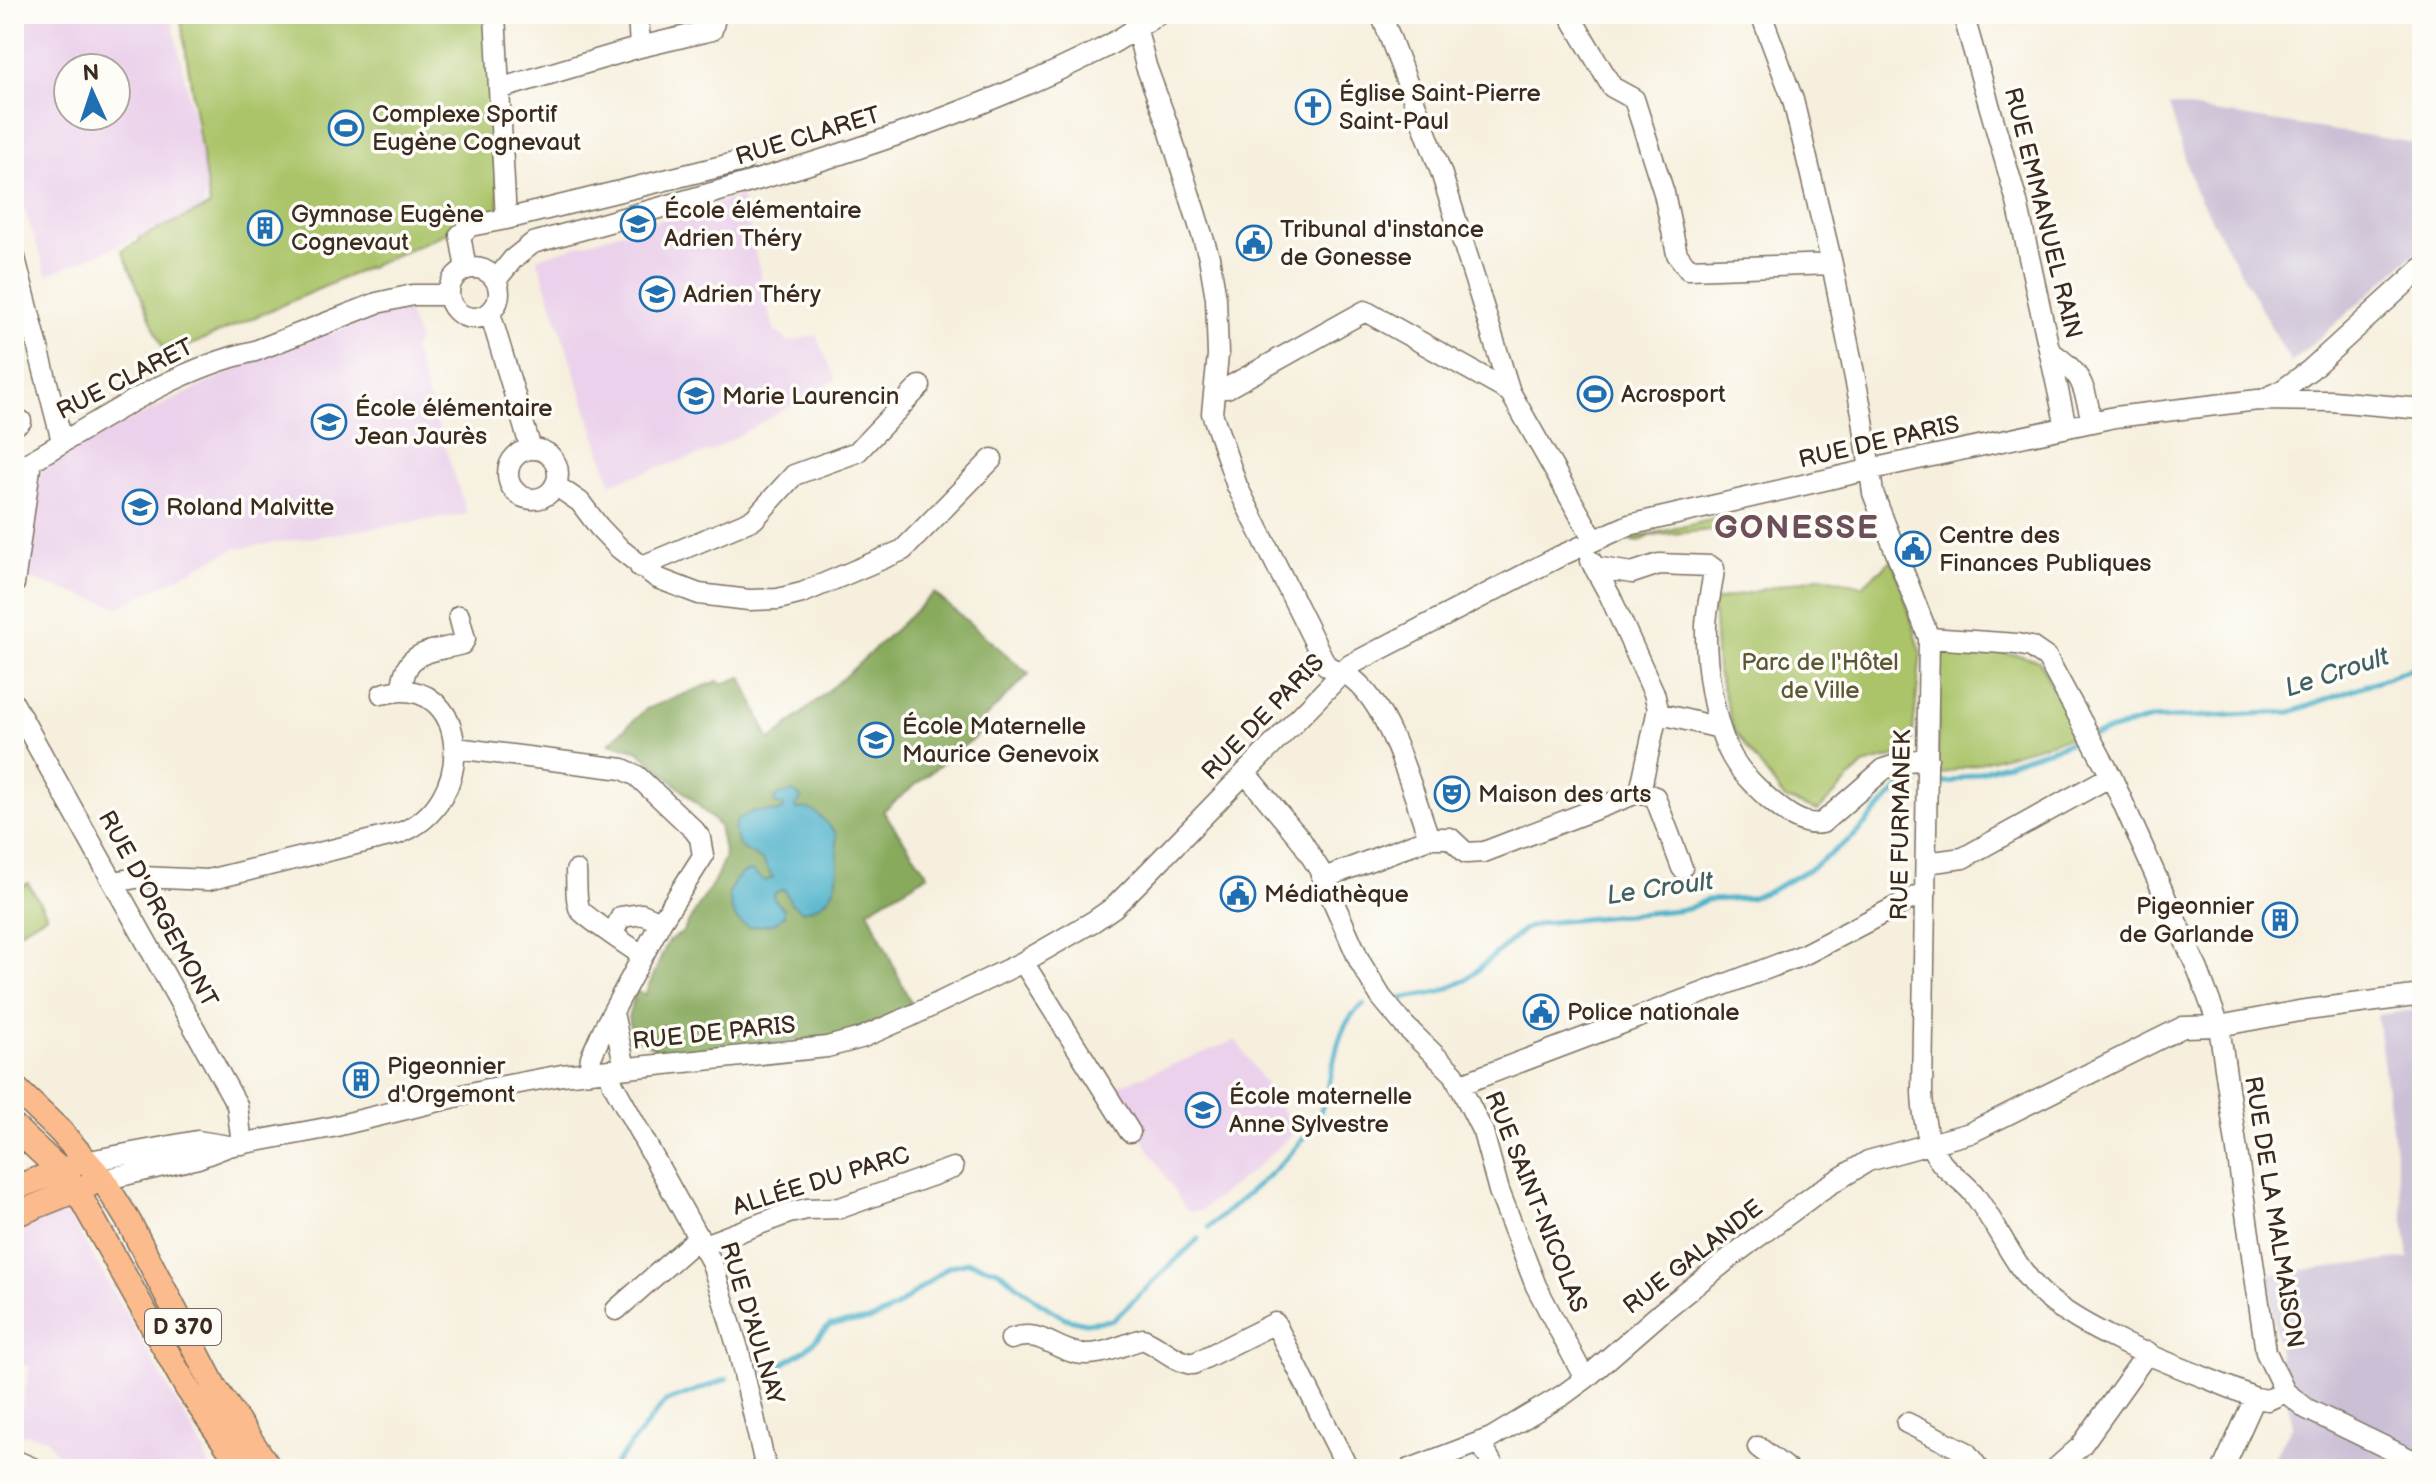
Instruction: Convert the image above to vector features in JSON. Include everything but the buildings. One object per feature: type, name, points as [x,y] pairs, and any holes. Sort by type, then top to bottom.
[{"type":"main road","name":"D 370","points":[[14,1087],[96,1170],[129,1222],[215,1388],[270,1469]]},
{"type":"main road","name":"D 370","points":[[14,1127],[68,1180],[187,1388],[243,1469]]},
{"type":"main road","points":[[15,1186],[68,1180],[96,1170]]},
{"type":"main road","points":[[14,1215],[68,1180]]},
{"type":"street","points":[[495,14],[506,219]]},
{"type":"street","points":[[638,14],[640,47]]},
{"type":"street","points":[[499,89],[640,47],[712,30],[716,14]]},
{"type":"street","name":"RUE CLARET","points":[[496,280],[513,259],[533,243],[775,175],[935,122],[1023,86],[1105,47],[1135,21],[1159,14]]},
{"type":"street","points":[[1381,14],[1436,157],[1510,392],[1595,540],[1614,552],[1604,568],[1610,596],[1654,693],[1657,713],[1640,792]]},
{"type":"street","points":[[1569,14],[1612,87],[1634,99],[1664,193],[1677,254],[1688,269],[1832,264]]},
{"type":"street","name":"RUE FURMANEK","points":[[1761,14],[1793,100],[1832,264],[1862,413],[1873,493],[1929,638],[1922,1111],[1931,1144]]},
{"type":"street","name":"RUE EMMANUEL RAIN","points":[[1963,14],[2017,202],[2066,427]]},
{"type":"street","points":[[1135,21],[1146,66],[1209,257],[1217,316],[1218,355],[1212,413],[1237,486],[1326,665],[1340,675],[1351,677],[1382,715],[1429,838]]},
{"type":"street","points":[[466,269],[460,235],[470,226],[743,161]]},
{"type":"street","points":[[14,254],[62,441]]},
{"type":"street","points":[[478,268],[496,280],[499,296],[496,306],[483,316],[457,312],[449,295],[457,275],[466,269],[478,268]]},
{"type":"street","points":[[2258,400],[2281,391],[2310,370],[2422,268]]},
{"type":"street","name":"RUE CLARET","points":[[22,466],[62,441],[207,365],[255,351],[377,303],[413,295],[449,295]]},
{"type":"street","points":[[1215,388],[1227,388],[1365,311],[1510,392]]},
{"type":"street","points":[[483,316],[525,451]]},
{"type":"street","points":[[2051,352],[2075,369],[2084,387],[2092,422]]},
{"type":"street","points":[[2310,370],[2311,383],[2332,401]]},
{"type":"street","points":[[640,567],[754,519],[794,475],[857,452],[920,386]]},
{"type":"street","name":"RUE DE PARIS","points":[[96,1170],[198,1158],[235,1145],[332,1127],[488,1089],[607,1070],[827,1047],[861,1038],[1023,962],[1114,907],[1350,665],[1442,615],[1629,525],[2066,427],[2184,407],[2258,400],[2332,401],[2422,409]]},
{"type":"street","points":[[525,451],[543,452],[554,461],[557,475],[555,485],[537,499],[521,496],[510,486],[508,470],[525,451]]},
{"type":"street","points":[[555,485],[580,502],[599,527],[640,567],[657,578],[699,594],[724,599],[778,599],[802,593],[903,550],[992,459]]},
{"type":"street","points":[[14,584],[22,466]]},
{"type":"street","points":[[1604,568],[1632,573],[1659,564],[1710,566],[1714,569],[1706,651],[1724,759],[1780,809],[1814,824],[1829,819],[1884,769],[1908,761],[1928,759]]},
{"type":"street","points":[[113,882],[142,877],[208,880],[411,829],[424,821],[436,809],[447,787],[456,748],[444,713],[432,701],[419,693],[392,692],[415,656],[462,644],[465,639],[459,616]]},
{"type":"street","name":"RUE DE LA MALMAISON","points":[[1929,638],[2017,644],[2041,652],[2111,776],[2198,970],[2219,1026],[2266,1352],[2285,1392]]},
{"type":"street","name":"RUE D'ORGEMONT","points":[[14,704],[237,1105],[240,1113],[235,1145]]},
{"type":"street","points":[[1657,713],[1720,728]]},
{"type":"street","points":[[456,748],[608,766],[637,776],[700,838],[703,856],[661,922],[591,1057],[607,1070]]},
{"type":"street","name":"RUE SAINT-NICOLAS","points":[[1246,774],[1301,840],[1324,878],[1360,962],[1381,997],[1405,1026],[1454,1074],[1483,1132],[1499,1191],[1536,1286],[1585,1379]]},
{"type":"street","points":[[1926,863],[1963,858],[2111,776]]},
{"type":"street","points":[[1324,878],[1429,838],[1450,838],[1466,853],[1484,852],[1640,792],[1655,797],[1682,868]]},
{"type":"street","points":[[576,871],[580,910],[588,919],[613,933],[629,949],[643,955]]},
{"type":"street","points":[[1459,1085],[1803,955],[1926,891]]},
{"type":"street","points":[[613,933],[621,917],[642,914],[661,922]]},
{"type":"street","points":[[1023,962],[1130,1132]]},
{"type":"street","name":"RUE GALANDE","points":[[1410,1469],[1491,1438],[1585,1379],[1687,1291],[1821,1190],[1868,1161],[1970,1133],[2183,1027],[2219,1026],[2299,1011],[2422,995]]},
{"type":"street","name":"RUE D'AULNAY","points":[[613,1013],[607,1070],[702,1241],[739,1352],[766,1469]]},
{"type":"street","points":[[1931,1144],[1942,1165],[1974,1194],[2045,1296],[2092,1327],[2255,1398],[2268,1400],[2285,1392],[2307,1409],[2422,1465]]},
{"type":"street","name":"ALLÉE DU PARC","points":[[702,1241],[789,1213],[840,1208],[953,1168]]},
{"type":"street","points":[[616,1310],[702,1241]]},
{"type":"street","points":[[1011,1339],[1024,1334],[1076,1353],[1097,1354],[1143,1339],[1182,1363],[1193,1364],[1275,1323],[1348,1469]]},
{"type":"street","points":[[2055,1469],[2081,1446],[2148,1352]]},
{"type":"street","points":[[2223,1469],[2255,1398]]},
{"type":"street","points":[[1907,1423],[1966,1452],[1979,1469]]},
{"type":"street","points":[[1480,1442],[1495,1469]]},
{"type":"street","points":[[1758,1447],[1787,1469]]},
{"type":"street","points":[[14,1460],[35,1469]]},
{"type":"shaded area","points":[[14,14],[171,14],[208,187],[202,211],[47,275],[14,180]]},
{"type":"shaded area","points":[[2169,105],[2422,144],[2422,247],[2291,363],[2194,188]]},
{"type":"shaded area","points":[[741,196],[774,330],[789,342],[816,335],[836,380],[711,451],[611,483],[537,258]]},
{"type":"shaded area","points":[[405,307],[419,340],[413,349],[467,514],[234,549],[119,607],[30,579],[40,472],[72,449],[249,363]]},
{"type":"shaded area","points":[[2422,1009],[2422,1469],[2267,1469],[2293,1425],[2267,1274],[2409,1258],[2377,1015]]},
{"type":"shaded area","name":"École maternelle Anne Sylvestre","points":[[1236,1040],[1296,1131],[1256,1168],[1200,1211],[1187,1211],[1111,1088]]},
{"type":"shaded area","points":[[64,1206],[205,1452],[208,1469],[67,1469],[46,1438],[16,1433],[30,1366],[14,1364],[14,1227]]},
{"type":"green space","name":"Complexe Sportif Eugène Cognevaut","points":[[180,14],[489,14],[499,210],[166,356],[122,250],[140,241],[139,238],[210,206]]},
{"type":"green space","points":[[1727,516],[1729,523],[1725,523],[1722,529],[1650,536],[1639,542],[1626,540]]},
{"type":"green space","name":"Parc de l'Hôtel de Ville","points":[[1893,559],[1921,652],[1911,752],[1863,765],[1818,811],[1785,799],[1734,730],[1717,670],[1713,601],[1822,576],[1862,586]]},
{"type":"green space","points":[[934,593],[1029,674],[981,722],[986,728],[883,811],[928,875],[868,910],[912,1006],[848,1034],[756,1046],[660,1051],[632,1036],[628,1017],[636,991],[645,995],[668,941],[682,933],[716,878],[725,856],[719,826],[694,801],[639,751],[609,743],[646,709],[718,681],[722,684],[742,677],[770,741]]},
{"type":"green space","points":[[1956,648],[2019,655],[2039,661],[2078,735],[1938,775],[1937,658]]},
{"type":"green space","points":[[28,883],[47,915],[14,934],[14,891]]},
{"type":"water","points":[[793,792],[801,797],[796,809],[814,812],[836,833],[838,870],[833,891],[817,906],[803,911],[791,903],[784,889],[774,893],[774,899],[784,909],[784,915],[773,924],[748,927],[737,920],[731,909],[729,893],[733,885],[747,871],[752,871],[764,881],[773,878],[763,861],[739,846],[734,829],[737,820],[753,811],[783,810],[784,805],[776,804],[774,799]]},
{"type":"waterway","name":"Le Croult","points":[[2094,735],[2151,719],[2291,712],[2422,665]]},
{"type":"waterway","name":"Le Croult","points":[[1937,782],[1950,782],[2084,738]]},
{"type":"waterway","name":"Le Croult","points":[[1394,1000],[1440,992],[1466,980],[1524,929],[1542,923],[1688,909],[1706,900],[1750,898],[1770,891],[1813,867],[1854,836],[1901,786],[1917,783]]},
{"type":"waterway","name":"Le Croult","points":[[1209,1227],[1274,1171],[1315,1122],[1327,1092],[1341,1036],[1346,1024],[1364,1004]]},
{"type":"waterway","name":"Le Croult","points":[[758,1370],[782,1364],[805,1350],[830,1325],[871,1320],[895,1308],[948,1267],[968,1262],[998,1270],[1065,1318],[1085,1323],[1113,1320],[1198,1239]]},
{"type":"waterway","name":"Le Croult","points":[[611,1469],[665,1402],[727,1379]]},
{"type":"place","name":"Église Saint-Pierre Saint-Paul","points":[[1313,107]]},
{"type":"place","name":"Complexe Sportif Eugène Cognevaut","points":[[346,128]]},
{"type":"place","name":"École élémentaire Adrien Théry","points":[[638,224]]},
{"type":"place","name":"Gymnase Eugène Cognevaut","points":[[265,228]]},
{"type":"place","name":"Tribunal d'instance de Gonesse","points":[[1254,243]]},
{"type":"place","name":"Adrien Théry","points":[[657,294]]},
{"type":"place","name":"Acrosport","points":[[1595,394]]},
{"type":"place","name":"Marie Laurencin","points":[[696,396]]},
{"type":"place","name":"École élémentaire Jean Jaurès","points":[[329,422]]},
{"type":"place","name":"Roland Malvitte","points":[[140,507]]},
{"type":"place","name":"Centre des Finances Publiques","points":[[1913,549]]},
{"type":"place","name":"École Maternelle Maurice Genevoix","points":[[876,740]]},
{"type":"place","name":"Maison des arts","points":[[1452,794]]},
{"type":"place","name":"Médiathèque","points":[[1238,894]]},
{"type":"place","name":"Pigeonnier de Garlande","points":[[2280,920]]},
{"type":"place","name":"Police nationale","points":[[1541,1012]]},
{"type":"place","name":"Pigeonnier d'Orgemont","points":[[361,1080]]},
{"type":"place","name":"École maternelle Anne Sylvestre","points":[[1203,1110]]},
{"type":"district","name":"GONESSE","points":[[1797,528]]}]
